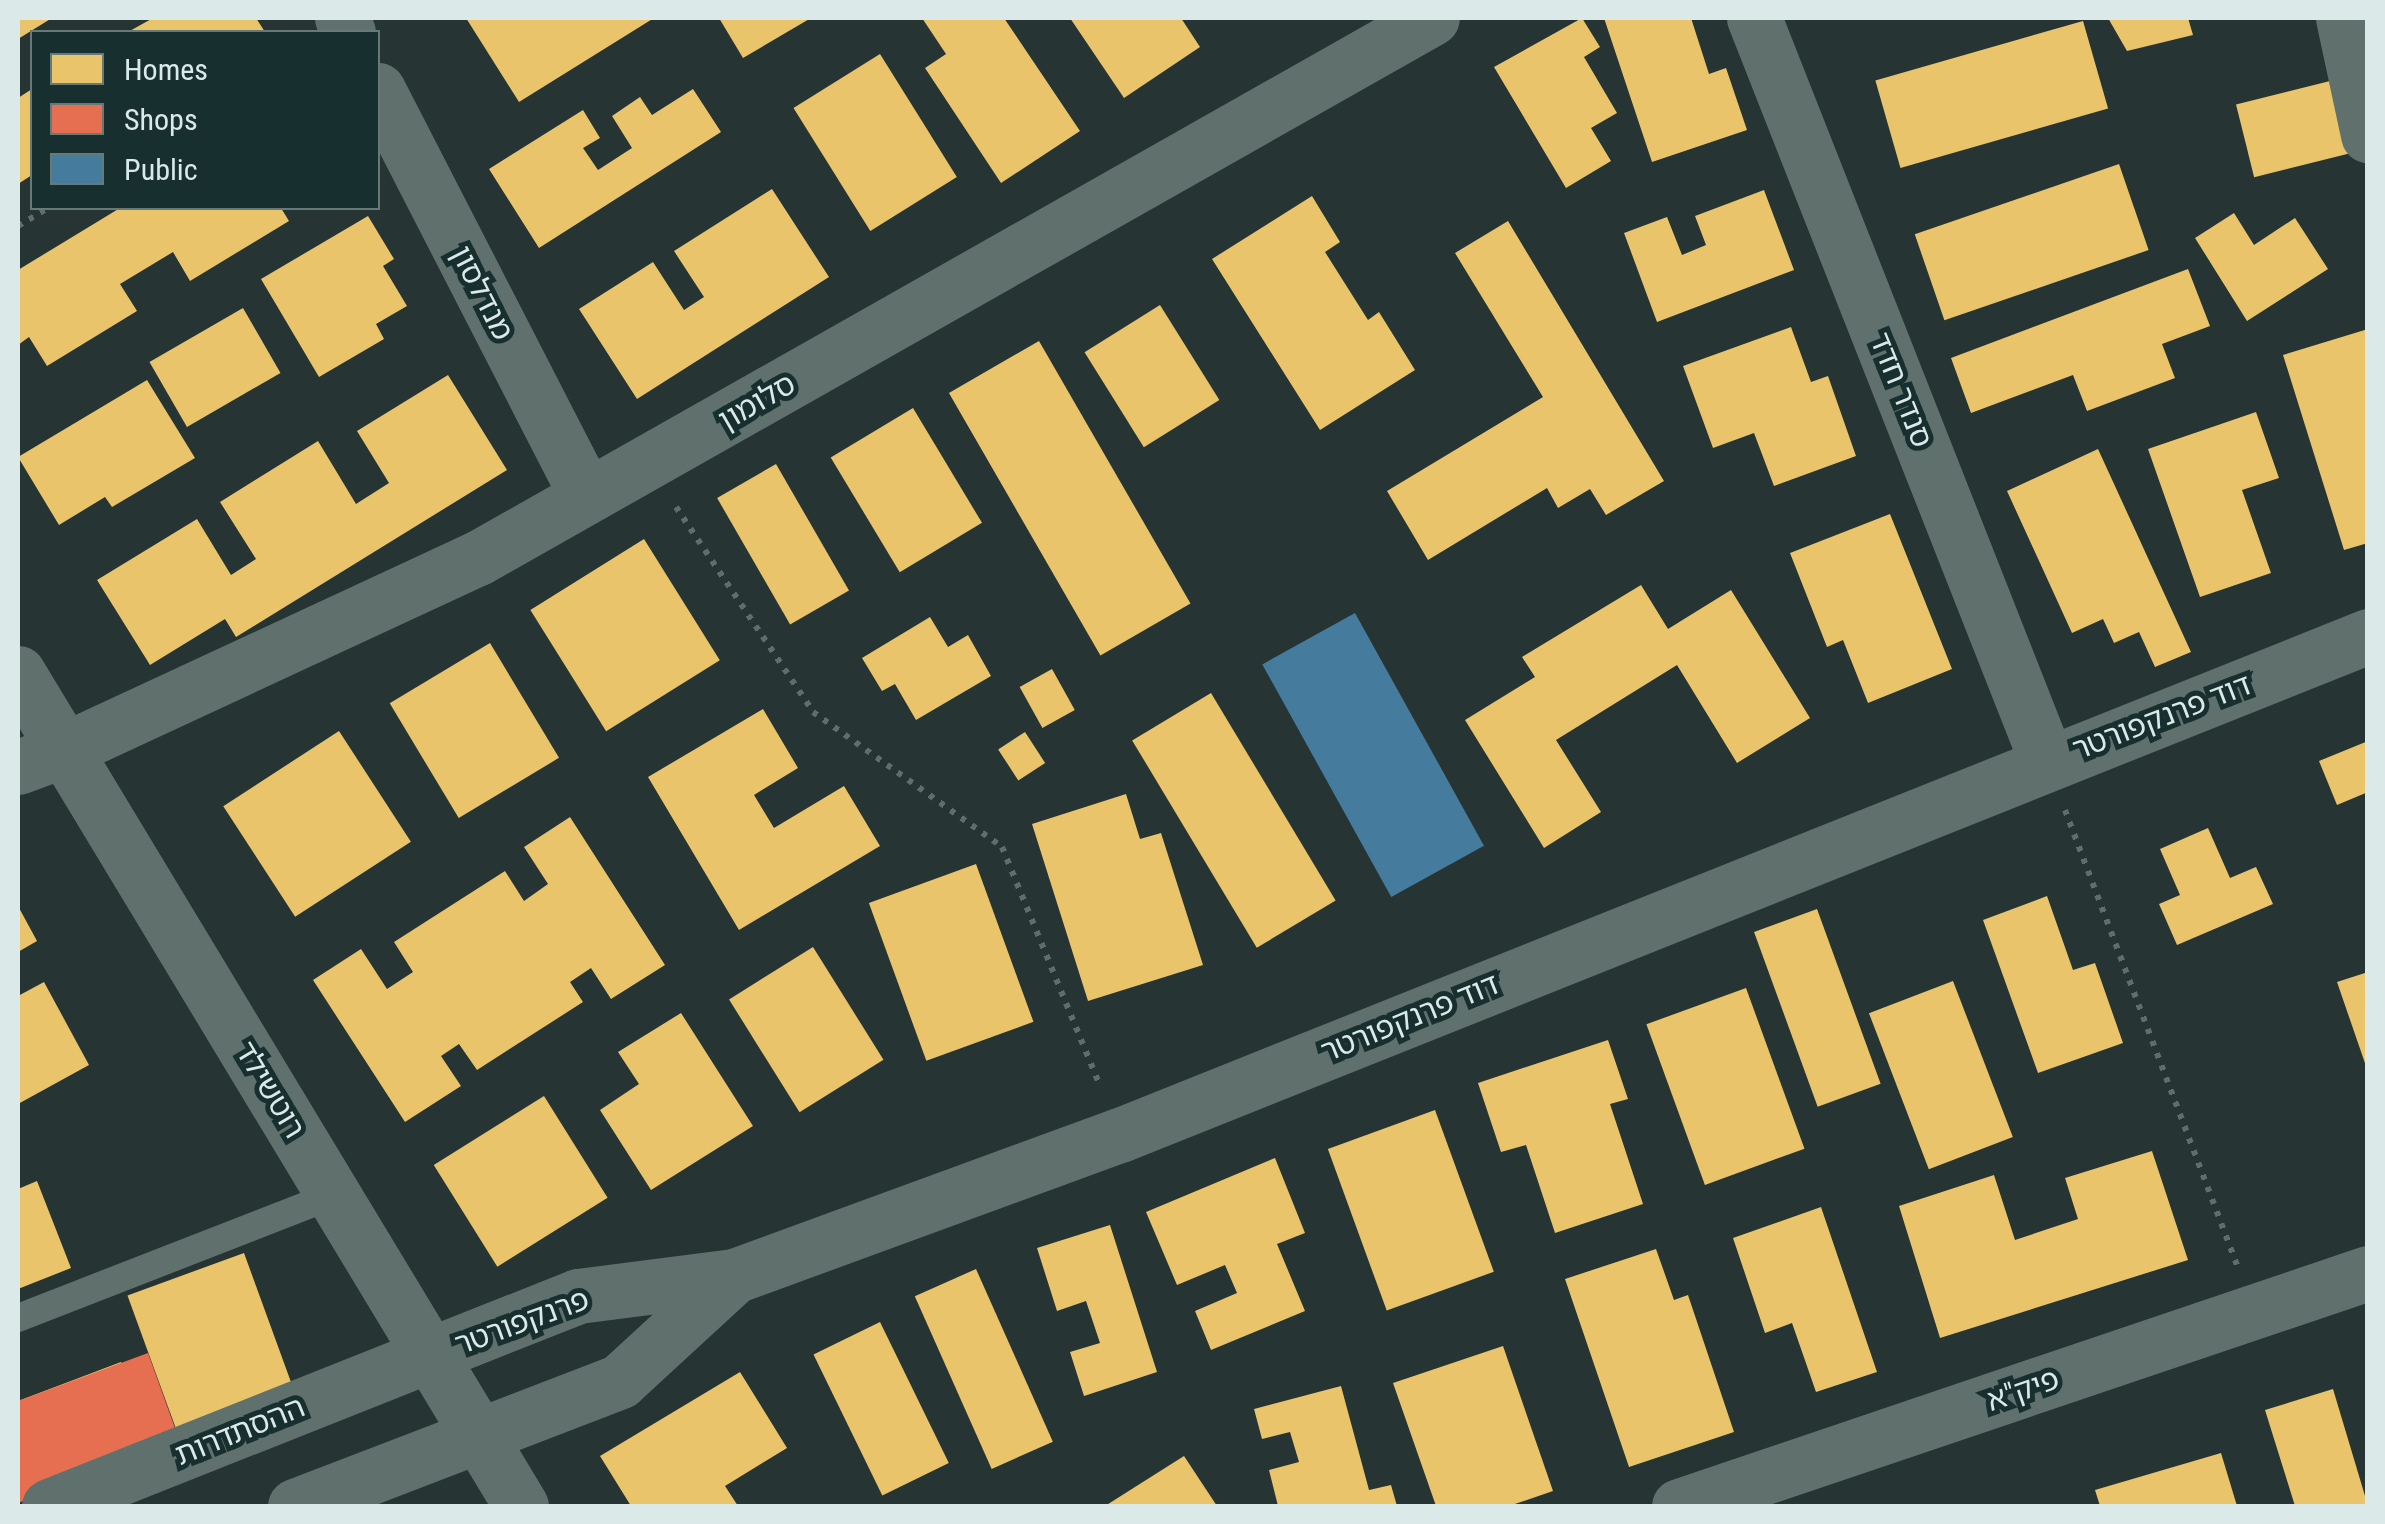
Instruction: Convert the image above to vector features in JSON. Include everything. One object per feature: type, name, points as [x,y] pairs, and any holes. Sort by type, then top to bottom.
[{"type":"street","name":"סלומון","points":[[41,758],[478,558],[1432,18]]},
{"type":"street","name":"סנדר חדד","points":[[1754,18],[2048,762]]},
{"type":"street","points":[[2342,18],[2368,135]]},
{"type":"street","name":"מנדלסון","points":[[380,94],[586,495]]},
{"type":"street","name":"דוד פרנקפורטר","points":[[478,1436],[620,1381],[734,1276],[1120,1134],[2368,636]]},
{"type":"street","name":"רוטשילד","points":[[18,673],[41,758],[333,1195],[521,1506]]},
{"type":"street","name":"פיק\"א","points":[[1678,1506],[2368,1273]]},
{"type":"street","name":"פרנקפורטר","points":[[431,1356],[578,1296],[734,1276]]},
{"type":"street","name":"ההסתדרות","points":[[49,1506],[431,1356]]},
{"type":"street","points":[[295,1506],[478,1436]]},
{"type":"lane","points":[[18,1318],[333,1195]]},
{"type":"path","points":[[18,226],[45,210]]},
{"type":"path","points":[[648,464],[813,712],[1002,847],[1120,1134]]},
{"type":"path","points":[[2048,762],[2254,1312]]},
{"type":"building: Homes","points":[[18,18],[52,18],[30,30],[18,39]]},
{"type":"building: Homes","points":[[153,18],[256,18],[264,30],[132,30]]},
{"type":"building: Homes","points":[[466,18],[654,18],[519,102]]},
{"type":"building: Homes","points":[[719,18],[811,18],[743,58]]},
{"type":"building: Homes","points":[[922,18],[1004,18],[1080,131],[1001,183],[925,68],[946,54]]},
{"type":"building: Homes","points":[[1070,18],[1181,18],[1200,47],[1124,98]]},
{"type":"building: Homes","points":[[1582,18],[1600,47],[1584,57],[1617,113],[1591,128],[1611,161],[1566,188],[1494,67]]},
{"type":"building: Homes","points":[[1604,18],[1691,18],[1709,74],[1726,68],[1747,130],[1652,162]]},
{"type":"building: Homes","points":[[2108,18],[2188,18],[2193,35],[2127,51]]},
{"type":"building: Homes","points":[[2083,21],[2108,108],[1900,168],[1875,81]]},
{"type":"building: Homes","points":[[880,54],[957,177],[870,231],[793,108]]},
{"type":"building: Homes","points":[[2334,80],[2352,153],[2254,177],[2236,104]]},
{"type":"building: Homes","points":[[693,89],[721,132],[539,248],[489,169],[583,110],[600,138],[583,148],[598,170],[632,148],[612,116],[640,97],[652,115]]},
{"type":"building: Homes","points":[[30,90],[30,176],[18,184],[18,98]]},
{"type":"building: Homes","points":[[2119,164],[2149,250],[1944,320],[1915,234]]},
{"type":"building: Homes","points":[[772,189],[829,277],[637,399],[579,309],[653,262],[684,310],[704,297],[674,251]]},
{"type":"building: Homes","points":[[1764,190],[1794,270],[1657,322],[1624,233],[1667,217],[1682,255],[1706,245],[1695,216]]},
{"type":"building: Homes","points":[[1312,196],[1340,242],[1325,252],[1368,320],[1379,312],[1415,370],[1320,430],[1212,259]]},
{"type":"building: Homes","points":[[117,210],[282,210],[289,221],[190,281],[173,252],[120,284],[137,311],[47,366],[29,337],[18,345],[18,270]]},
{"type":"building: Homes","points":[[2234,213],[2254,245],[2295,218],[2328,269],[2247,321],[2195,238]]},
{"type":"building: Homes","points":[[368,216],[394,259],[383,266],[407,306],[376,324],[384,339],[319,377],[261,279]]},
{"type":"building: Homes","points":[[1508,221],[1664,481],[1606,515],[1590,489],[1558,508],[1547,488],[1428,560],[1387,491],[1543,397],[1455,253]]},
{"type":"building: Homes","points":[[2188,269],[2210,326],[2162,344],[2175,378],[2087,411],[2073,375],[1971,413],[1951,358]]},
{"type":"building: Homes","points":[[1160,305],[1219,400],[1144,447],[1085,352]]},
{"type":"building: Homes","points":[[243,308],[280,373],[187,427],[149,362]]},
{"type":"building: Homes","points":[[1791,327],[1811,382],[1828,376],[1856,456],[1774,486],[1754,433],[1713,448],[1683,366]]},
{"type":"building: Homes","points":[[2368,329],[2368,543],[2344,550],[2283,355]]},
{"type":"building: Homes","points":[[1039,341],[1190,603],[1100,655],[949,393]]},
{"type":"building: Homes","points":[[448,375],[507,470],[236,637],[225,619],[150,665],[97,580],[197,519],[231,575],[256,559],[220,502],[318,441],[356,504],[389,483],[357,431]]},
{"type":"building: Homes","points":[[147,380],[195,458],[112,507],[105,497],[59,525],[18,457]]},
{"type":"building: Homes","points":[[913,408],[982,523],[900,572],[831,457]]},
{"type":"building: Homes","points":[[2256,412],[2279,478],[2242,490],[2271,573],[2200,597],[2148,449]]},
{"type":"building: Homes","points":[[2098,449],[2191,652],[2155,667],[2139,632],[2114,643],[2103,619],[2072,633],[2007,491]]},
{"type":"building: Homes","points":[[776,464],[849,590],[790,624],[717,498]]},
{"type":"building: Homes","points":[[1890,514],[1952,669],[1868,703],[1843,640],[1827,647],[1790,553]]},
{"type":"building: Homes","points":[[644,539],[720,660],[606,731],[530,610]]},
{"type":"building: Homes","points":[[1641,585],[1668,629],[1731,590],[1810,718],[1737,763],[1677,665],[1556,740],[1601,812],[1544,848],[1465,720],[1535,677],[1522,657]]},
{"type":"building: Homes","points":[[930,617],[948,647],[968,635],[991,676],[916,720],[895,684],[882,691],[862,658]]},
{"type":"building: Homes","points":[[490,643],[559,758],[459,818],[390,703]]},
{"type":"building: Homes","points":[[1052,669],[1075,710],[1042,728],[1020,687]]},
{"type":"building: Homes","points":[[1211,693],[1336,900],[1257,948],[1132,740]]},
{"type":"building: Homes","points":[[763,709],[798,768],[754,795],[774,828],[844,786],[880,846],[739,930],[648,777]]},
{"type":"building: Homes","points":[[339,731],[411,842],[295,917],[223,806]]},
{"type":"building: Homes","points":[[1025,732],[1045,763],[1018,780],[998,749]]},
{"type":"building: Homes","points":[[2368,741],[2368,792],[2337,805],[2319,761]]},
{"type":"building: Homes","points":[[1126,794],[1140,839],[1161,833],[1203,965],[1088,1001],[1032,824]]},
{"type":"building: Homes","points":[[570,817],[665,965],[611,999],[591,968],[570,982],[583,1002],[477,1070],[459,1044],[441,1056],[461,1086],[405,1122],[313,980],[361,949],[387,989],[413,972],[394,942],[505,871],[524,901],[548,884],[524,847]]},
{"type":"building: Homes","points":[[2208,828],[2230,878],[2256,867],[2273,904],[2177,945],[2159,904],[2180,895],[2160,849]]},
{"type":"building: Homes","points":[[976,864],[1033,1022],[926,1061],[869,903]]},
{"type":"building: Homes","points":[[2047,896],[2073,970],[2095,963],[2123,1043],[2038,1073],[1983,920]]},
{"type":"building: Homes","points":[[18,906],[37,941],[18,952]]},
{"type":"building: Homes","points":[[1817,909],[1881,1084],[1818,1107],[1754,932]]},
{"type":"building: Homes","points":[[813,947],[883,1060],[800,1112],[729,999]]},
{"type":"building: Homes","points":[[2368,972],[2368,1068],[2367,1069],[2337,982]]},
{"type":"building: Homes","points":[[1953,981],[2013,1137],[1929,1169],[1869,1013]]},
{"type":"building: Homes","points":[[44,982],[89,1065],[18,1104],[18,996]]},
{"type":"building: Homes","points":[[1746,988],[1804,1149],[1705,1185],[1646,1024]]},
{"type":"building: Homes","points":[[681,1013],[753,1126],[651,1190],[600,1110],[639,1084],[618,1052]]},
{"type":"building: Homes","points":[[1608,1040],[1628,1099],[1610,1104],[1643,1204],[1555,1233],[1526,1145],[1501,1152],[1478,1083]]},
{"type":"building: Homes","points":[[544,1096],[608,1198],[497,1267],[434,1165]]},
{"type":"building: Homes","points":[[1435,1110],[1494,1272],[1387,1311],[1328,1149]]},
{"type":"building: Homes","points":[[2152,1151],[2188,1260],[1940,1338],[1899,1206],[1994,1175],[2015,1240],[2078,1219],[2065,1178]]},
{"type":"building: Homes","points":[[1275,1158],[1305,1233],[1277,1244],[1305,1311],[1211,1350],[1195,1311],[1237,1293],[1225,1265],[1177,1285],[1146,1212]]},
{"type":"building: Homes","points":[[37,1181],[71,1268],[18,1289],[18,1189]]},
{"type":"building: Homes","points":[[1821,1207],[1877,1372],[1816,1392],[1792,1323],[1765,1333],[1733,1238]]},
{"type":"building: Homes","points":[[1110,1225],[1157,1372],[1084,1396],[1070,1352],[1100,1343],[1086,1301],[1057,1311],[1037,1248]]},
{"type":"building: Homes","points":[[1656,1249],[1674,1300],[1688,1295],[1734,1432],[1629,1467],[1565,1279]]},
{"type":"building: Homes","points":[[244,1253],[298,1401],[181,1443],[127,1295]]},
{"type":"building: Homes","points":[[976,1269],[1053,1442],[992,1469],[915,1296]]},
{"type":"building: Homes","points":[[880,1322],[949,1463],[882,1496],[813,1354]]},
{"type":"building: Homes","points":[[1503,1346],[1553,1491],[1509,1506],[1436,1506],[1393,1383]]},
{"type":"building: Homes","points":[[121,1362],[154,1451],[22,1501],[18,1489],[18,1401]]},
{"type":"building: Homes","points":[[740,1372],[787,1448],[725,1486],[738,1506],[631,1506],[600,1456]]},
{"type":"building: Homes","points":[[1341,1386],[1369,1490],[1391,1485],[1397,1506],[1278,1506],[1269,1470],[1299,1462],[1290,1432],[1262,1439],[1254,1409]]},
{"type":"building: Homes","points":[[2333,1389],[2368,1506],[2295,1506],[2265,1410]]},
{"type":"building: Homes","points":[[2221,1453],[2237,1506],[2100,1506],[2095,1490]]},
{"type":"building: Homes","points":[[1184,1456],[1217,1506],[1105,1506]]},
{"type":"building: Shops","points":[[148,1353],[180,1442],[18,1503],[18,1401]]},
{"type":"building: Public","points":[[1355,613],[1484,846],[1391,897],[1262,664]]}]
